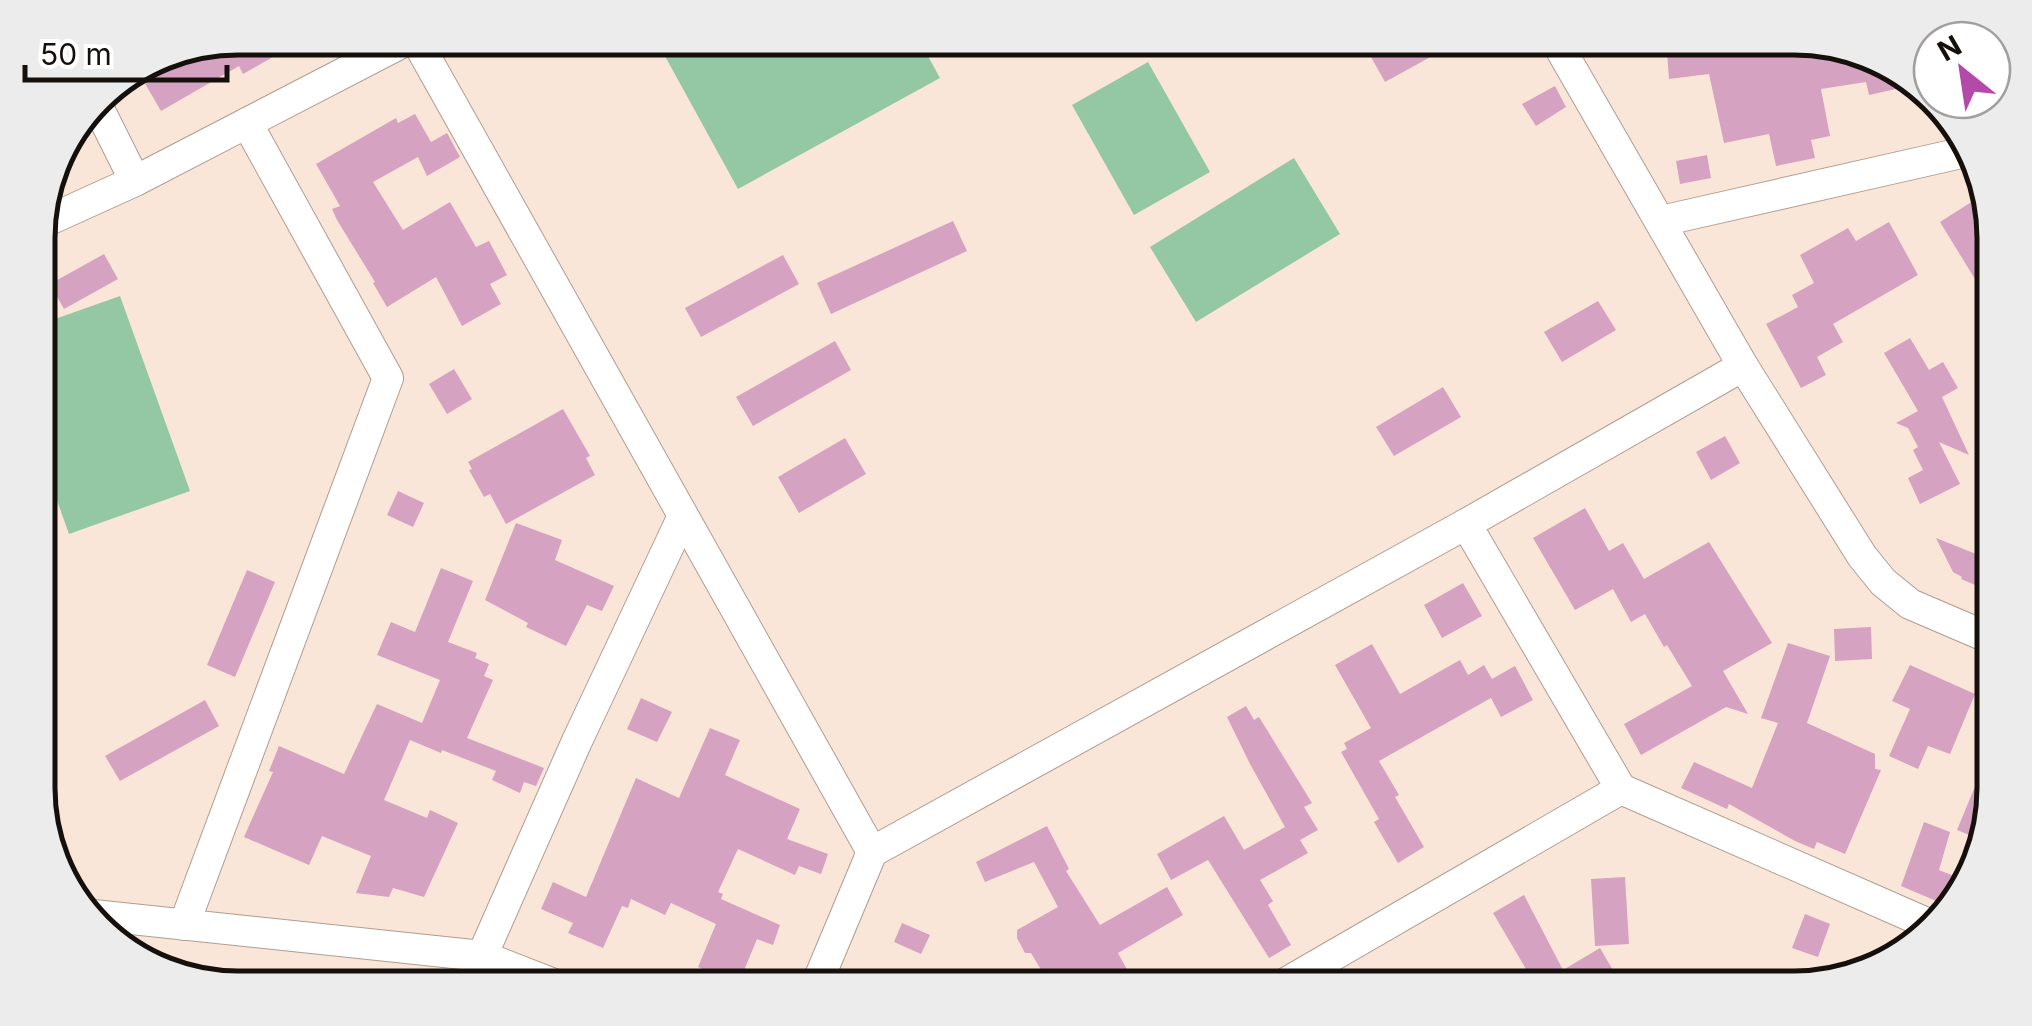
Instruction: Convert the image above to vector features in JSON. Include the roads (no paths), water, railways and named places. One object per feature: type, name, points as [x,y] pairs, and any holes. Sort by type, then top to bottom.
[{"type":"street","points":[[57,216],[380,55]]},
{"type":"street","points":[[423,55],[872,852]]},
{"type":"street","points":[[1564,55],[1743,366],[1862,556],[1883,582],[1910,604],[1977,633]]},
{"type":"street","points":[[102,116],[134,181]]},
{"type":"street","points":[[184,924],[388,378],[247,123]]},
{"type":"street","points":[[1661,221],[1956,154]]},
{"type":"street","points":[[822,971],[872,852],[1466,524],[1743,366]]},
{"type":"street","points":[[482,956],[683,516]]},
{"type":"street","points":[[1466,524],[1621,789],[1921,920]]},
{"type":"street","points":[[1306,971],[1621,789]]},
{"type":"street","points":[[107,916],[482,956],[520,971]]}]
